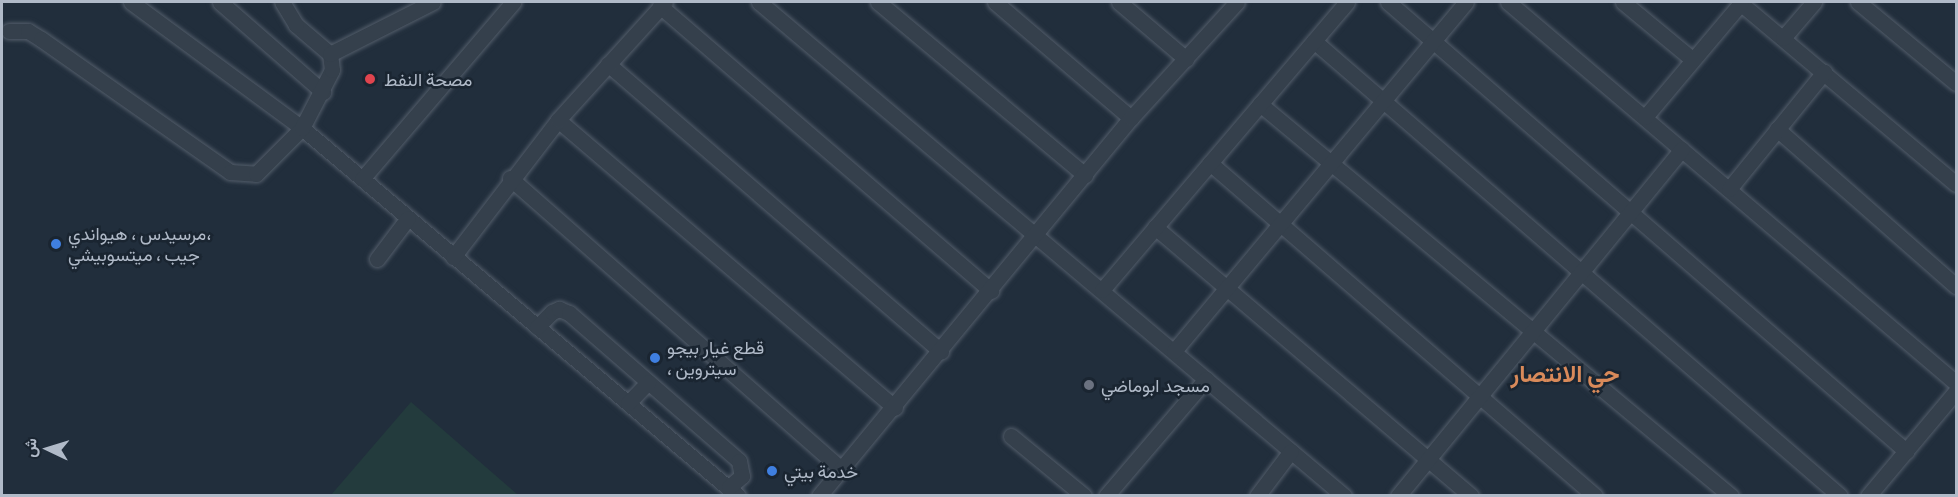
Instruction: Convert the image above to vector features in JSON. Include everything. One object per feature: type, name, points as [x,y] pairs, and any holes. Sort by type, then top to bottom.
[{"type":"street","points":[[131,2],[302,128],[453,257],[628,403],[734,491],[742,476],[739,461],[568,313],[559,309],[552,312],[537,327]]},
{"type":"street","points":[[220,2],[323,92]]},
{"type":"street","points":[[9,31],[28,31],[42,39],[230,172],[256,174],[264,170],[302,128],[323,92],[332,70],[330,54],[296,24],[282,2]]},
{"type":"street","points":[[330,54],[433,2]]},
{"type":"street","points":[[362,178],[513,2]]},
{"type":"street","points":[[759,2],[1344,495]]},
{"type":"street","points":[[878,2],[1085,175]]},
{"type":"street","points":[[995,2],[1131,118]]},
{"type":"street","points":[[1119,2],[1136,7],[1186,59]]},
{"type":"street","points":[[819,495],[895,408],[1131,118],[1237,2]]},
{"type":"street","points":[[1102,290],[1347,2]]},
{"type":"street","points":[[1388,2],[1906,451]]},
{"type":"street","points":[[1174,351],[1466,2]]},
{"type":"street","points":[[1508,2],[1956,383]]},
{"type":"street","points":[[1623,2],[1692,59]]},
{"type":"street","points":[[1644,117],[1740,2],[1956,184]]},
{"type":"street","points":[[1783,38],[1814,2]]},
{"type":"street","points":[[1858,2],[1956,83]]},
{"type":"street","points":[[453,257],[510,178],[558,120],[663,4],[991,291]]},
{"type":"street","points":[[1314,41],[1840,495]]},
{"type":"street","points":[[608,64],[941,351]]},
{"type":"street","points":[[1729,189],[1824,72]]},
{"type":"street","points":[[1260,104],[1731,495]]},
{"type":"street","points":[[558,120],[895,408]]},
{"type":"street","points":[[1777,129],[1956,286]]},
{"type":"street","points":[[1398,495],[1430,460],[1532,330],[1682,149]]},
{"type":"street","points":[[1210,162],[1595,495]]},
{"type":"street","points":[[510,178],[841,470]]},
{"type":"street","points":[[377,259],[408,218]]},
{"type":"street","points":[[1155,227],[1471,495]]},
{"type":"street","points":[[1106,495],[1206,379]]},
{"type":"street","points":[[628,403],[648,382]]},
{"type":"street","points":[[1868,495],[1956,391]]},
{"type":"street","points":[[1011,436],[1084,495]]},
{"type":"street","points":[[1257,495],[1291,451]]},
{"type":"green space","points":[[411,402],[518,495],[331,495]]},
{"type":"place","name":"مصحة النفط","points":[[370,79]]},
{"type":"place","name":"مرسيدس ، هيواندي، جيب ، ميتسوبيشي","points":[[56,244]]},
{"type":"place","name":"قطع غيار بيجو ، سيتروين","points":[[655,358]]},
{"type":"place","name":"مسجد ابوماضي","points":[[1089,385]]},
{"type":"place","name":"خدمة بيتي","points":[[772,471]]},
{"type":"district","name":"حي الانتصار","points":[[1565,373]]}]
